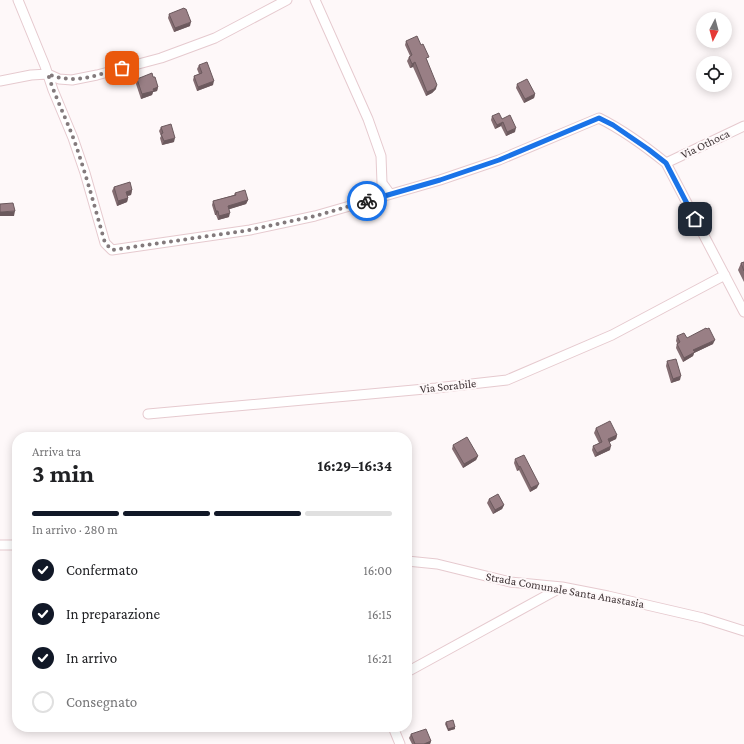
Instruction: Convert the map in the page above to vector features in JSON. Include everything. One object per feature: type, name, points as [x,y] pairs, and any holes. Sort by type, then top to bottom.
[{"type":"street","points":[[18,0],[48,74],[52,90],[73,138],[83,166],[105,243],[112,250],[250,230],[315,216],[440,180],[499,160],[599,118],[613,125],[666,163],[744,312]]},
{"type":"street","points":[[0,81],[32,75],[48,74],[59,79],[72,80],[161,58],[215,38],[287,0]]},
{"type":"street","points":[[315,0],[368,120],[381,156],[382,183],[390,194]]},
{"type":"street","name":"Via Othoca","points":[[666,163],[744,126]]},
{"type":"street","name":"Via Sorabile","points":[[148,414],[436,388],[507,380],[612,336],[725,275]]},
{"type":"street","points":[[0,545],[12,545]]},
{"type":"street","name":"Strada Comunale Santa Anastasia","points":[[412,562],[437,564],[510,582],[562,587],[608,596],[703,618],[744,631]]},
{"type":"street","points":[[412,669],[562,587]]},
{"type":"street","points":[[396,732],[400,744]]},
{"type":"building","points":[[184,8],[186,9],[191,22],[175,28],[169,14]]},
{"type":"building","points":[[417,36],[421,45],[423,44],[429,57],[426,58],[437,85],[434,89],[427,92],[415,62],[412,64],[409,57],[412,55],[406,41]]},
{"type":"building","points":[[207,62],[214,81],[198,87],[194,76],[202,73],[199,65]]},
{"type":"building","points":[[152,73],[158,87],[153,89],[154,91],[142,94],[137,79]]},
{"type":"building","points":[[527,79],[535,94],[525,99],[517,84]]},
{"type":"building","points":[[499,113],[502,119],[510,115],[516,128],[507,132],[503,122],[497,125],[492,116]]},
{"type":"building","points":[[171,124],[175,138],[164,141],[161,134],[163,133],[161,127]]},
{"type":"building","points":[[130,182],[132,190],[126,192],[128,198],[118,201],[114,187]]},
{"type":"building","points":[[245,190],[248,200],[228,206],[230,213],[219,216],[213,201],[236,195],[235,193]]},
{"type":"building","points":[[13,203],[15,211],[0,212],[0,204]]},
{"type":"building","points":[[744,262],[744,271],[741,263]]},
{"type":"building","points":[[706,328],[709,328],[715,340],[693,350],[695,352],[684,358],[677,344],[680,342],[677,336],[684,333],[687,338]]},
{"type":"building","points":[[676,359],[681,376],[673,379],[667,361]]},
{"type":"building","points":[[610,421],[617,435],[608,439],[611,446],[597,453],[593,446],[602,442],[596,428]]},
{"type":"building","points":[[467,437],[478,456],[464,464],[453,445]]},
{"type":"building","points":[[524,455],[539,484],[531,488],[515,459]]},
{"type":"building","points":[[498,494],[504,505],[495,510],[489,499]]},
{"type":"building","points":[[453,720],[455,727],[448,729],[446,722]]},
{"type":"building","points":[[426,729],[431,741],[424,744],[415,744],[411,734]]},
{"type":"way so far","points":[[122,68],[72,80],[59,79],[48,74],[52,90],[73,138],[85,173],[105,243],[112,250],[250,230],[315,216],[367,201]]},
{"type":"route","points":[[367,201],[440,180],[499,160],[599,118],[613,125],[666,163],[695,219]]}]
